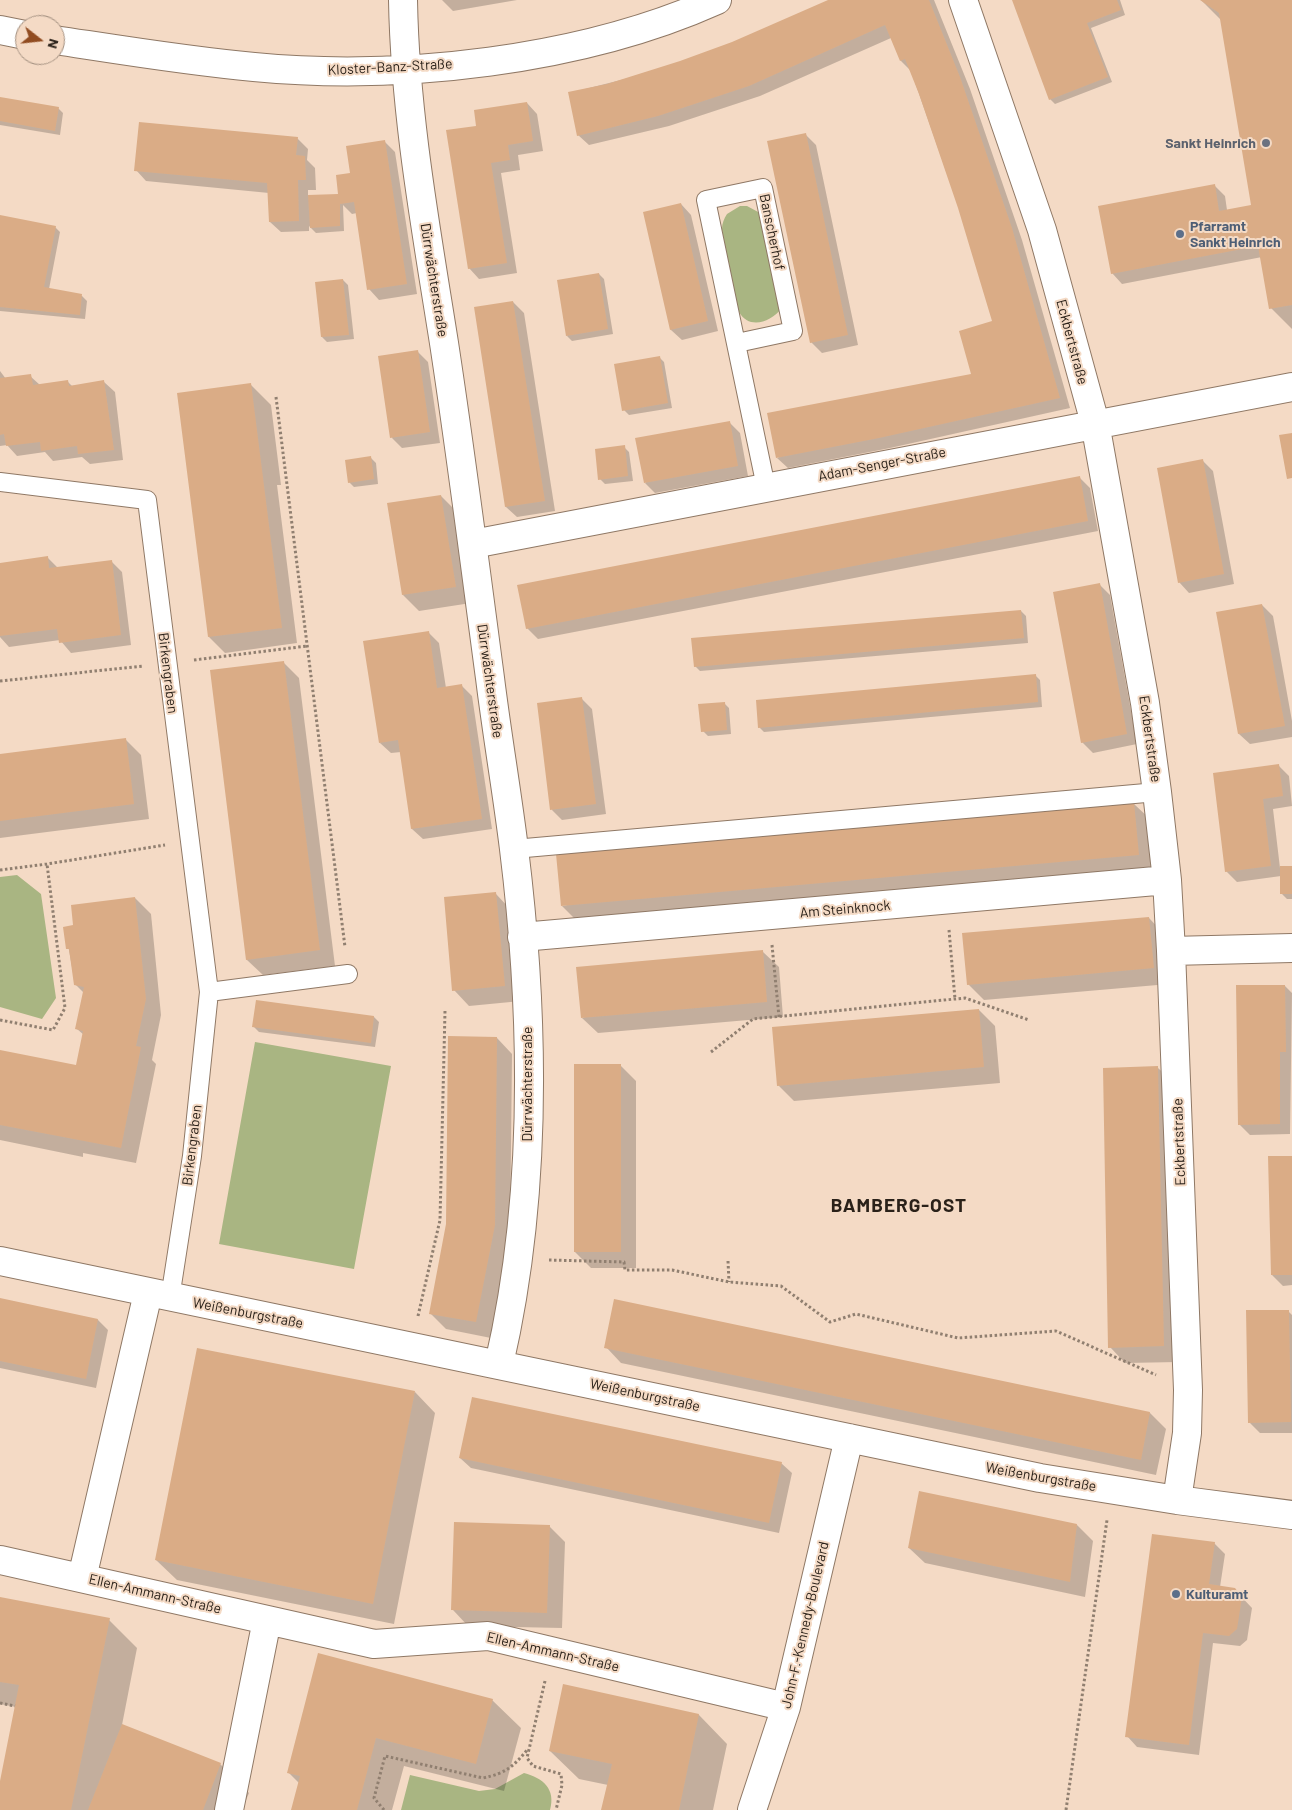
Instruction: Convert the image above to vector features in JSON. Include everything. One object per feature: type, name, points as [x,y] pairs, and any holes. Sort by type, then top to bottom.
[{"type":"street","name":"Dürrwächterstraße","points":[[403,0],[406,69],[412,137],[461,453],[514,849],[522,937],[528,1043],[528,1152],[523,1232],[499,1364]]},
{"type":"street","name":"Kloster-Banz-Straße","points":[[65,41],[254,68],[315,70],[406,69],[522,57],[612,37],[697,9],[717,0]]},
{"type":"street","name":"Eckbertstraße","points":[[963,0],[1042,230],[1095,423],[1145,703],[1158,792],[1167,880],[1171,951],[1188,1390],[1187,1433],[1177,1500]]},
{"type":"street","points":[[0,30],[15,33]]},
{"type":"street","name":"Adam-Senger-Straße","points":[[473,544],[1095,423],[1292,387]]},
{"type":"street","name":"Am Steinknock","points":[[522,937],[1167,880]]},
{"type":"street","points":[[1171,951],[1292,948]]},
{"type":"street","name":"Weißenburgstraße","points":[[0,1261],[1040,1478],[1177,1500],[1292,1515]]},
{"type":"street","name":"Ellen-Ammann-Straße","points":[[82,1578],[159,1295]]},
{"type":"street","name":"John-F.-Kennedy-Boulevard","points":[[752,1810],[786,1707],[849,1438]]},
{"type":"street","name":"Ellen-Ammann-Straße","points":[[0,1560],[374,1644],[488,1636],[786,1707]]},
{"type":"street","points":[[229,1810],[267,1620]]},
{"type":"lane","name":"Banscherhof","points":[[737,343],[793,331],[763,188],[706,200],[766,487]]},
{"type":"lane","name":"Birkengraben","points":[[0,482],[147,500],[208,992],[192,1156],[159,1295]]},
{"type":"lane","points":[[514,849],[1158,792]]},
{"type":"lane","points":[[208,992],[348,974]]},
{"type":"path","points":[[276,397],[348,974]]},
{"type":"path","points":[[0,870],[190,841]]},
{"type":"path","points":[[0,1020],[52,1030],[65,1008],[47,864]]},
{"type":"path","points":[[946,900],[955,999]]},
{"type":"path","points":[[770,915],[778,1017]]},
{"type":"path","points":[[711,1052],[753,1019],[965,998],[1029,1020]]},
{"type":"path","points":[[412,1346],[440,1220],[445,1011]]},
{"type":"path","points":[[518,1259],[624,1262],[625,1270],[672,1270],[729,1282],[781,1286],[830,1322],[856,1314],[958,1338],[1056,1331],[1188,1390]]},
{"type":"path","points":[[728,1261],[729,1282]]},
{"type":"path","points":[[1066,1810],[1112,1490]]},
{"type":"path","points":[[552,1651],[527,1758],[533,1766],[562,1774],[562,1785],[556,1810]]},
{"type":"path","points":[[0,1703],[14,1706]]},
{"type":"path","points":[[384,1810],[374,1798],[385,1756],[482,1778],[512,1768],[528,1749]]},
{"type":"green space","points":[[740,206],[747,206],[760,213],[781,309],[777,314],[760,322],[748,321],[739,312],[724,245],[722,225],[724,219],[727,214]]},
{"type":"green space","points":[[17,875],[41,894],[56,998],[42,1019],[0,1007],[0,877]]},
{"type":"green space","points":[[255,1042],[391,1066],[354,1269],[219,1244]]},
{"type":"green space","points":[[524,1773],[542,1781],[549,1790],[551,1796],[550,1810],[401,1810],[410,1775],[479,1791],[495,1789]]},
{"type":"building","points":[[828,0],[929,0],[960,77],[1012,228],[1060,398],[879,438],[776,458],[767,413],[971,374],[959,331],[992,321],[958,208],[905,59],[900,61],[885,25],[749,86],[658,116],[577,136],[568,92],[607,84],[680,61],[732,42]]},
{"type":"building","points":[[1012,0],[1117,0],[1121,10],[1087,23],[1108,77],[1049,100]]},
{"type":"building","name":"Sankt Heinrich","points":[[1200,0],[1292,0],[1292,305],[1269,309],[1258,246],[1111,274],[1098,206],[1215,184],[1219,211],[1251,205],[1219,13]]},
{"type":"building","points":[[0,97],[59,107],[55,131],[0,121]]},
{"type":"building","points":[[527,102],[533,141],[508,145],[510,160],[491,163],[507,263],[468,269],[446,130],[476,126],[474,110]]},
{"type":"building","points":[[139,122],[298,137],[296,155],[305,156],[306,180],[298,180],[299,221],[269,222],[267,183],[134,171]]},
{"type":"building","points":[[806,133],[848,335],[810,343],[767,141]]},
{"type":"building","points":[[385,140],[407,284],[367,290],[354,202],[340,204],[340,226],[310,228],[308,195],[338,194],[336,175],[350,173],[346,146]]},
{"type":"building","points":[[681,203],[708,321],[670,330],[643,212]]},
{"type":"building","points":[[0,215],[56,226],[44,287],[82,294],[80,315],[0,307]]},
{"type":"building","points":[[599,273],[608,329],[566,336],[557,280]]},
{"type":"building","points":[[343,279],[349,335],[321,337],[315,282]]},
{"type":"building","points":[[513,301],[545,501],[505,507],[474,307]]},
{"type":"building","points":[[418,350],[430,432],[390,438],[378,356]]},
{"type":"building","points":[[660,356],[668,403],[622,411],[614,364]]},
{"type":"building","points":[[31,374],[33,385],[68,380],[69,386],[104,380],[114,450],[78,454],[77,446],[41,451],[40,442],[6,446],[4,434],[0,435],[0,378]]},
{"type":"building","points":[[251,383],[282,628],[208,637],[177,393]]},
{"type":"building","points":[[730,421],[738,466],[644,483],[635,438]]},
{"type":"building","points":[[1292,433],[1292,478],[1287,479],[1279,435]]},
{"type":"building","points":[[625,445],[628,476],[598,480],[595,449]]},
{"type":"building","points":[[371,456],[374,479],[348,483],[345,460]]},
{"type":"building","points":[[1203,459],[1224,574],[1178,583],[1157,468]]},
{"type":"building","points":[[1080,476],[1088,521],[526,629],[517,585]]},
{"type":"building","points":[[441,495],[456,587],[402,595],[387,503]]},
{"type":"building","points":[[48,556],[49,568],[112,560],[121,635],[59,643],[57,629],[0,636],[0,563]]},
{"type":"building","points":[[1100,583],[1127,734],[1081,743],[1053,592]]},
{"type":"building","points":[[1262,604],[1285,726],[1238,734],[1216,612]]},
{"type":"building","points":[[1021,610],[1024,638],[694,667],[691,638]]},
{"type":"building","points":[[429,631],[437,688],[462,684],[482,819],[411,829],[398,740],[379,743],[363,641]]},
{"type":"building","points":[[284,661],[320,950],[246,960],[210,670]]},
{"type":"building","points":[[1036,674],[1038,702],[758,728],[756,700]]},
{"type":"building","points":[[582,697],[596,804],[550,810],[537,703]]},
{"type":"building","points":[[725,702],[727,730],[701,732],[698,704]]},
{"type":"building","points":[[126,738],[134,804],[0,821],[0,754]]},
{"type":"building","points":[[1279,764],[1283,796],[1263,799],[1271,866],[1225,872],[1213,773]]},
{"type":"building","points":[[1134,802],[1139,855],[561,906],[556,854]]},
{"type":"building","points":[[1280,866],[1292,866],[1292,894],[1280,894]]},
{"type":"building","points":[[496,892],[505,986],[452,991],[444,897]]},
{"type":"building","points":[[135,897],[146,999],[136,1046],[141,1047],[121,1148],[0,1125],[0,1050],[76,1065],[83,1031],[75,1029],[84,987],[74,985],[69,949],[66,949],[63,927],[73,925],[71,905]]},
{"type":"building","points":[[1149,917],[1154,968],[967,985],[962,933]]},
{"type":"building","points":[[763,950],[767,1002],[581,1018],[576,967]]},
{"type":"building","points":[[1236,985],[1285,985],[1286,1052],[1280,1052],[1280,1124],[1238,1125]]},
{"type":"building","points":[[256,1000],[374,1016],[371,1043],[252,1027]]},
{"type":"building","points":[[979,1009],[984,1067],[777,1086],[772,1027]]},
{"type":"building","points":[[448,1036],[497,1037],[495,1225],[476,1322],[429,1314],[446,1224]]},
{"type":"building","points":[[574,1064],[621,1064],[621,1252],[574,1252]]},
{"type":"building","points":[[1158,1066],[1164,1346],[1108,1348],[1103,1068]]},
{"type":"building","points":[[1268,1156],[1292,1156],[1292,1275],[1271,1275]]},
{"type":"building","points":[[0,1298],[98,1319],[86,1379],[0,1361]]},
{"type":"building","points":[[614,1299],[1150,1412],[1141,1460],[604,1348]]},
{"type":"building","points":[[1246,1310],[1289,1310],[1291,1422],[1248,1423]]},
{"type":"building","points":[[197,1348],[415,1391],[373,1604],[155,1560]]},
{"type":"building","points":[[472,1397],[782,1462],[769,1523],[459,1458]]},
{"type":"building","points":[[919,1491],[1077,1524],[1070,1582],[908,1548]]},
{"type":"building","points":[[454,1522],[550,1525],[547,1613],[451,1610]]},
{"type":"building","points":[[1152,1534],[1215,1542],[1209,1584],[1235,1588],[1242,1597],[1237,1629],[1229,1636],[1203,1633],[1189,1745],[1125,1737]]},
{"type":"building","points":[[0,1597],[110,1618],[71,1810],[0,1810],[0,1781],[19,1685],[0,1682]]},
{"type":"building","points":[[318,1653],[493,1699],[476,1764],[376,1738],[357,1810],[291,1810],[300,1776],[287,1773]]},
{"type":"building","points":[[563,1684],[699,1714],[679,1810],[601,1810],[612,1764],[549,1751]]},
{"type":"building","points":[[122,1724],[221,1763],[203,1810],[88,1810]]},
{"type":"place","name":"Sankt Heinrich","points":[[1266,143]]},
{"type":"place","name":"Pfarramt Sankt Heinrich","points":[[1180,234]]},
{"type":"place","name":"Kulturamt","points":[[1176,1594]]},
{"type":"district","name":"BAMBERG-OST","points":[[899,1206]]}]
